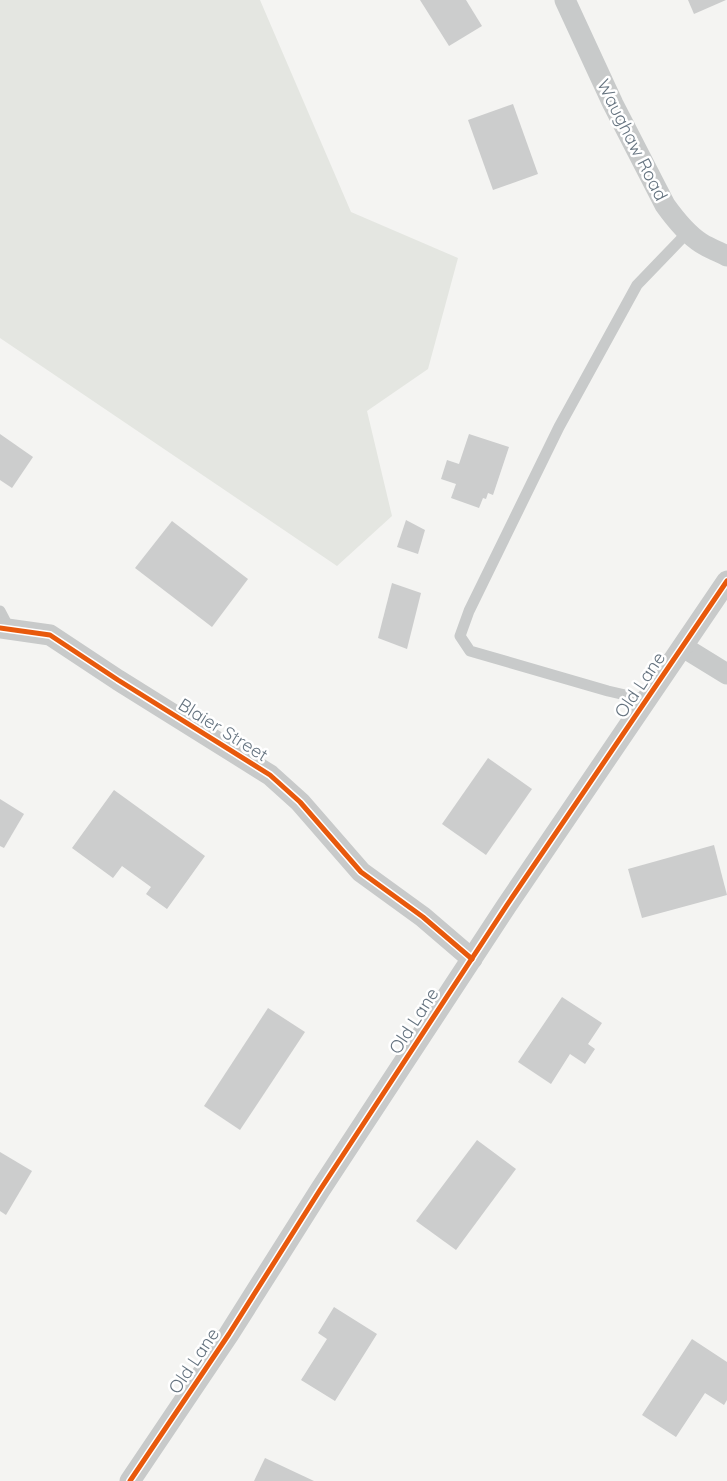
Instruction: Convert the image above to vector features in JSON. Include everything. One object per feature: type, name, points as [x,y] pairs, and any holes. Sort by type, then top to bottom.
[{"type":"street","name":"Waughaw Road","points":[[565,0],[613,104],[665,205],[675,220],[688,232],[702,243],[727,256]]},
{"type":"street","name":"Old Lane","points":[[130,1481],[229,1334],[320,1190],[472,959],[727,581]]},
{"type":"street","name":"Blaier Street","points":[[3,623],[50,635],[270,775],[300,802],[361,872],[422,917],[472,959]]},
{"type":"street","points":[[682,647],[727,674]]},
{"type":"lane","points":[[647,700],[608,691],[470,651],[460,636],[470,610],[559,427],[636,285],[688,232]]},
{"type":"shaded area","points":[[0,0],[260,0],[351,212],[458,258],[428,369],[367,411],[392,516],[337,566],[0,338]]},
{"type":"building","points":[[420,0],[466,0],[482,26],[449,46]]},
{"type":"building","points":[[688,0],[726,0],[694,14]]},
{"type":"building","points":[[513,104],[538,174],[493,190],[468,120]]},
{"type":"building","points":[[0,434],[33,457],[12,488],[0,480]]},
{"type":"building","points":[[469,434],[509,447],[493,495],[488,493],[486,499],[483,498],[479,508],[451,498],[456,484],[441,479],[447,460],[459,464]]},
{"type":"building","points":[[406,520],[425,530],[418,554],[397,547]]},
{"type":"building","points":[[172,521],[248,579],[212,627],[135,568]]},
{"type":"building","points":[[392,583],[421,593],[407,649],[378,638]]},
{"type":"building","points":[[488,758],[532,789],[486,855],[442,824]]},
{"type":"building","points":[[114,790],[205,856],[167,909],[146,894],[151,887],[122,866],[113,878],[72,848]]},
{"type":"building","points":[[0,799],[24,814],[4,848],[0,846]]},
{"type":"building","points":[[714,845],[727,895],[642,918],[628,869]]},
{"type":"building","points":[[562,997],[602,1023],[588,1044],[595,1049],[585,1064],[570,1054],[551,1084],[518,1062]]},
{"type":"building","points":[[268,1008],[305,1032],[240,1130],[204,1106]]},
{"type":"building","points":[[477,1140],[516,1169],[456,1250],[416,1221]]},
{"type":"building","points":[[0,1152],[32,1171],[6,1215],[0,1211]]},
{"type":"building","points":[[334,1307],[377,1334],[335,1401],[301,1380],[327,1339],[318,1333]]},
{"type":"building","points":[[692,1339],[727,1362],[727,1400],[724,1405],[705,1393],[676,1437],[642,1415]]},
{"type":"building","points":[[265,1458],[314,1481],[254,1481]]},
{"type":"cycle path","points":[[130,1481],[229,1334],[320,1190],[507,905],[727,581]]},
{"type":"cycle path","points":[[0,628],[50,635],[270,775],[300,802],[361,872],[423,917],[472,959]]}]
